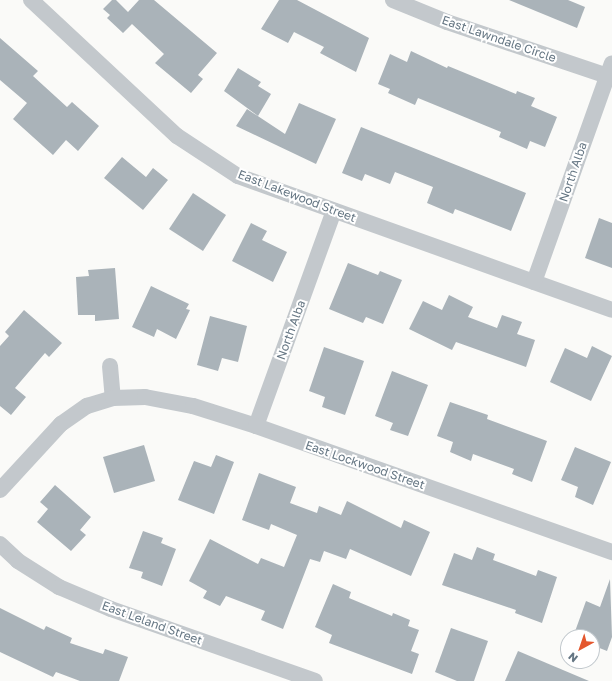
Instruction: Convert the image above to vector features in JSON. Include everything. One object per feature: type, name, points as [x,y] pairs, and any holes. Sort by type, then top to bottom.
[{"type":"street","name":"East Lakewood Street","points":[[31,0],[177,136],[238,176],[612,310]]},
{"type":"street","name":"East Lawndale Circle","points":[[393,0],[447,22],[610,69]]},
{"type":"street","name":"North Alba","points":[[534,282],[610,69]]},
{"type":"street","name":"North Alba","points":[[256,426],[334,211]]},
{"type":"street","points":[[110,366],[113,398]]},
{"type":"street","name":"East Lockwood Street","points":[[0,490],[61,424],[87,406],[113,398],[145,397],[186,405],[256,426],[612,552]]},
{"type":"street","name":"East Leland Street","points":[[0,544],[18,561],[60,587],[111,609],[315,681]]},
{"type":"building","points":[[112,0],[116,0],[128,12],[139,0],[154,0],[217,53],[198,75],[203,79],[191,93],[155,63],[164,54],[132,24],[123,33],[107,18],[110,15],[103,9]]},
{"type":"building","points":[[279,0],[297,0],[369,38],[356,72],[320,53],[324,47],[294,32],[288,43],[261,29]]},
{"type":"building","points":[[509,0],[568,0],[585,7],[577,28]]},
{"type":"building","points":[[0,38],[38,71],[33,76],[67,107],[72,102],[99,126],[78,151],[66,140],[53,155],[13,119],[27,103],[0,80]]},
{"type":"building","points":[[411,51],[447,68],[448,66],[516,94],[517,91],[535,98],[531,106],[557,117],[545,147],[530,141],[527,149],[499,137],[501,132],[418,98],[415,105],[388,93],[390,89],[378,84],[390,54],[407,62]]},
{"type":"building","points":[[238,68],[261,82],[258,86],[271,94],[258,116],[224,91]]},
{"type":"building","points":[[299,103],[336,119],[316,164],[236,126],[247,109],[285,134]]},
{"type":"building","points":[[361,127],[526,193],[511,231],[455,209],[453,214],[427,203],[433,187],[395,172],[390,184],[365,174],[362,181],[342,173]]},
{"type":"building","points":[[122,157],[146,177],[153,168],[168,180],[143,210],[104,178]]},
{"type":"building","points":[[193,193],[226,215],[203,251],[169,229]]},
{"type":"building","points":[[599,218],[612,223],[612,268],[585,258]]},
{"type":"building","points":[[251,223],[267,231],[262,240],[287,252],[273,282],[232,261]]},
{"type":"building","points":[[348,263],[378,275],[380,271],[402,280],[383,324],[366,317],[363,323],[329,309]]},
{"type":"building","points":[[115,268],[119,319],[95,321],[95,315],[78,315],[76,277],[89,276],[88,270]]},
{"type":"building","points":[[151,286],[189,304],[186,309],[190,310],[176,339],[157,329],[154,337],[132,327]]},
{"type":"building","points":[[449,295],[473,307],[468,317],[497,328],[502,315],[522,322],[517,334],[535,340],[526,367],[456,342],[452,350],[409,329],[423,301],[442,310]]},
{"type":"building","points":[[24,310],[62,343],[49,357],[45,353],[15,388],[26,397],[11,415],[0,406],[0,346],[9,336],[5,332]]},
{"type":"building","points":[[210,316],[247,326],[238,362],[222,358],[218,371],[197,365]]},
{"type":"building","points":[[592,346],[612,356],[591,401],[550,382],[565,348],[587,358]]},
{"type":"building","points":[[324,347],[364,361],[345,415],[322,407],[325,397],[309,391]]},
{"type":"building","points":[[392,371],[428,385],[408,436],[390,430],[393,423],[375,416]]},
{"type":"building","points":[[450,402],[488,415],[487,419],[547,441],[532,482],[512,474],[514,469],[473,454],[471,461],[450,452],[453,442],[437,436]]},
{"type":"building","points":[[144,445],[155,481],[114,493],[103,457]]},
{"type":"building","points":[[575,447],[611,462],[593,505],[575,497],[578,487],[561,480]]},
{"type":"building","points":[[216,455],[234,462],[214,514],[178,500],[194,461],[211,467]]},
{"type":"building","points":[[259,473],[296,487],[290,503],[317,513],[319,506],[341,515],[347,501],[401,528],[404,520],[430,532],[411,576],[350,549],[346,559],[324,551],[320,562],[310,559],[283,629],[261,620],[265,611],[226,596],[220,606],[203,598],[207,591],[189,581],[210,539],[258,564],[261,558],[284,567],[297,535],[271,524],[269,530],[242,520]]},
{"type":"building","points":[[55,485],[91,517],[80,530],[86,535],[71,551],[37,522],[48,509],[40,502]]},
{"type":"building","points":[[143,531],[163,538],[161,543],[176,549],[162,586],[141,578],[143,572],[129,568]]},
{"type":"building","points":[[477,547],[495,554],[493,560],[536,576],[538,570],[557,577],[542,623],[515,613],[516,610],[442,585],[454,553],[472,560]]},
{"type":"building","points":[[610,579],[612,637],[607,651],[600,648],[600,629],[576,629],[586,601],[600,607]]},
{"type":"building","points":[[333,584],[351,592],[349,598],[392,616],[393,613],[410,620],[408,626],[419,630],[411,651],[419,654],[412,674],[329,643],[332,635],[315,627]]},
{"type":"building","points":[[0,608],[44,630],[46,626],[72,638],[70,643],[103,654],[105,649],[128,657],[119,681],[80,681],[56,672],[53,677],[0,652]]},
{"type":"building","points":[[451,628],[488,641],[474,681],[457,681],[435,672]]},
{"type":"building","points":[[518,651],[589,681],[505,681]]}]
